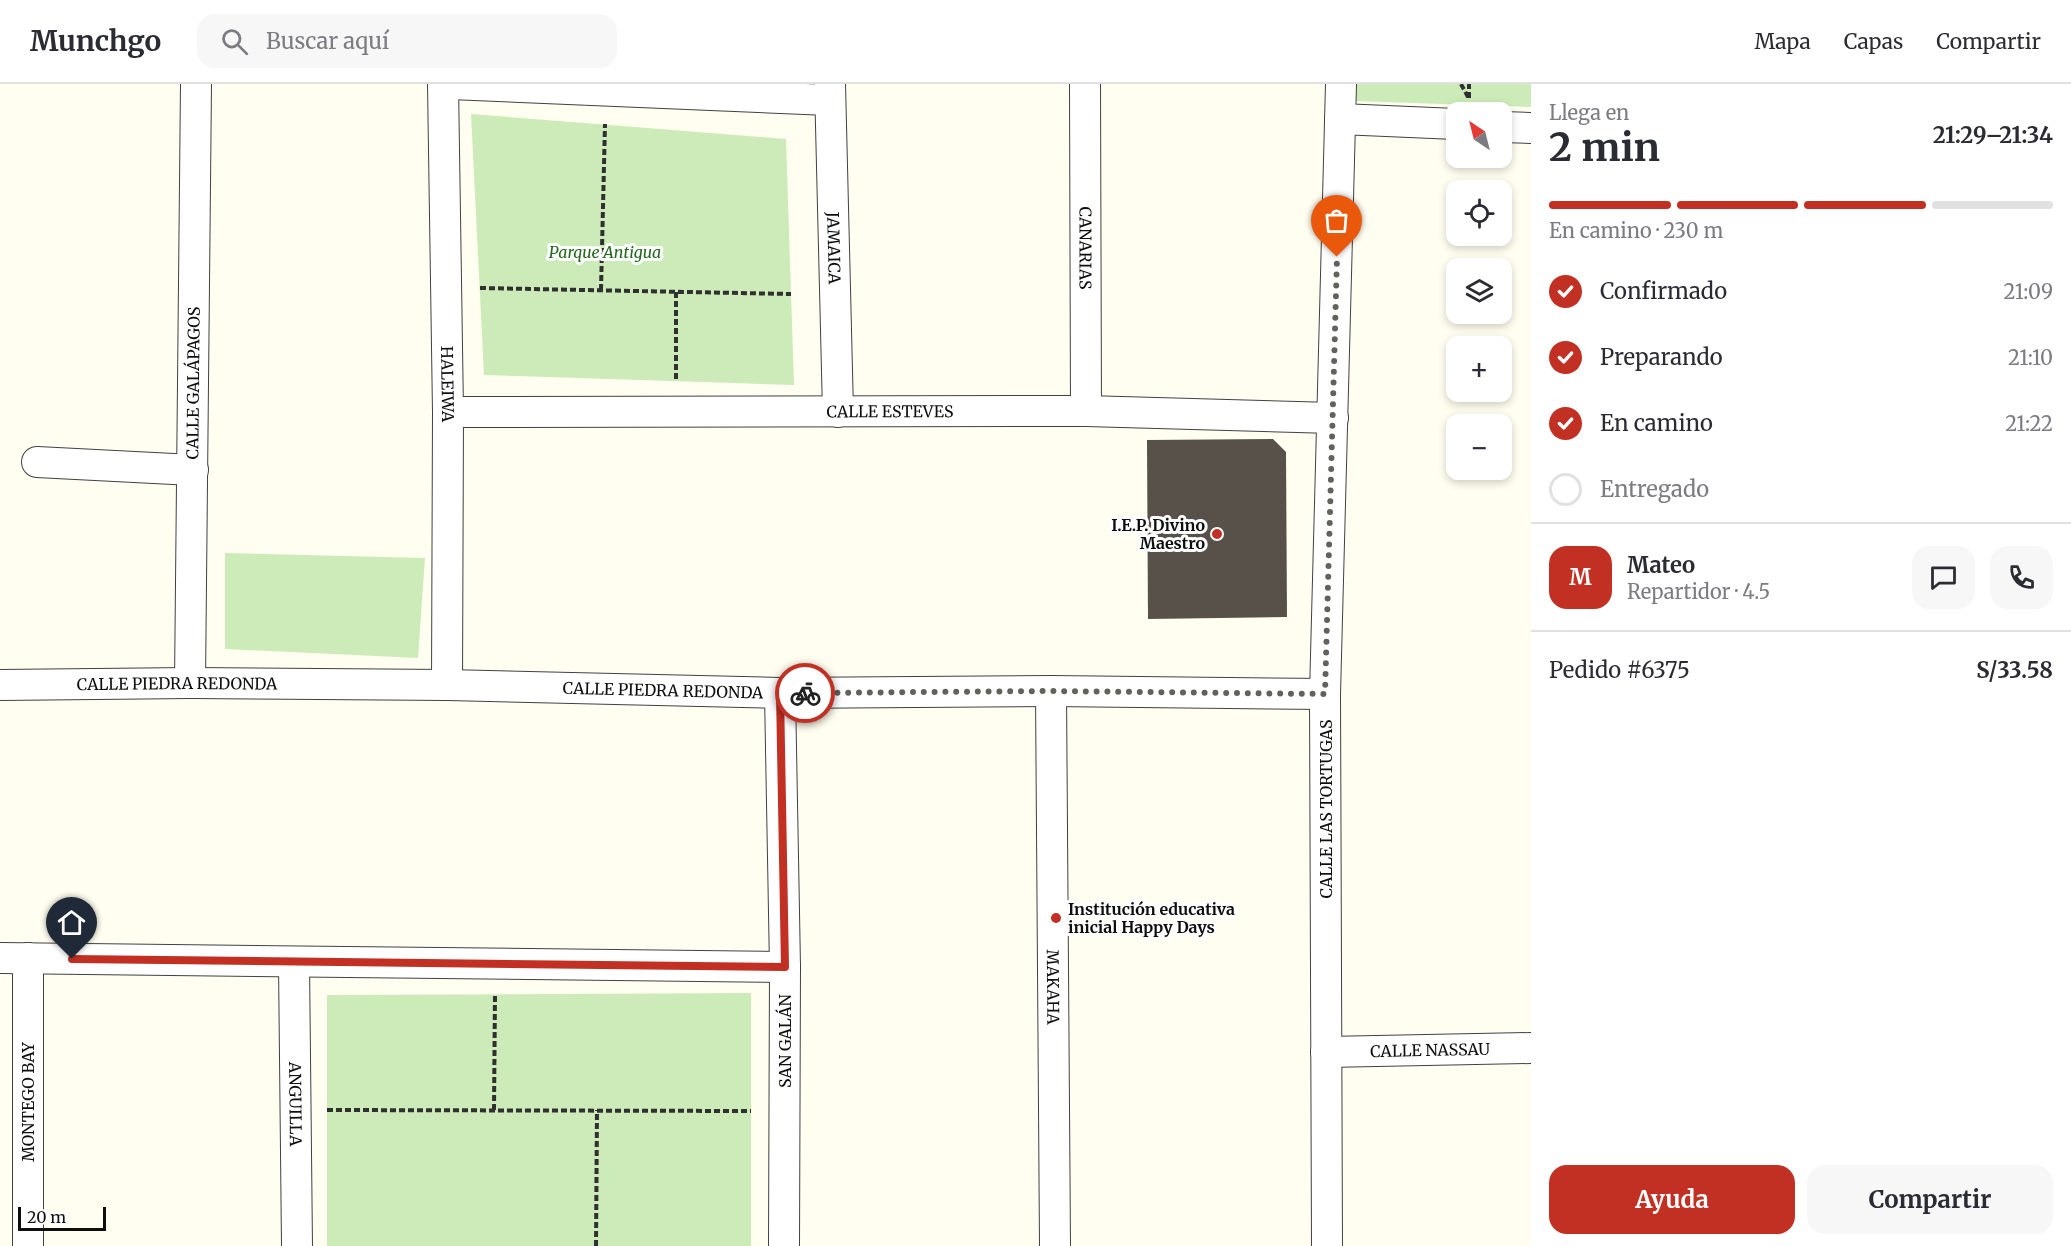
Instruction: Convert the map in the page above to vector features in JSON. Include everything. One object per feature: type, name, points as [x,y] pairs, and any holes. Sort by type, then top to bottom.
[{"type":"street","name":"CALLE GALÁPAGOS","points":[[190,683],[196,84]]},
{"type":"street","name":"HALEIWA","points":[[443,84],[448,412],[447,685]]},
{"type":"street","points":[[450,84],[830,92]]},
{"type":"street","name":"CANARIAS","points":[[1084,84],[1086,411]]},
{"type":"street","name":"CALLE LAS TORTUGAS","points":[[1327,1246],[1325,694],[1341,84]]},
{"type":"street","name":"JAMAICA","points":[[830,92],[838,412]]},
{"type":"street","points":[[1340,119],[1446,124]]},
{"type":"street","points":[[1512,127],[1531,128]]},
{"type":"street","name":"CALLE ESTEVES","points":[[448,412],[1086,411],[1333,418]]},
{"type":"street","points":[[38,462],[193,470]]},
{"type":"street","name":"CALLE PIEDRA REDONDA","points":[[0,685],[190,683],[447,685],[780,693],[1051,691],[1325,694]]},
{"type":"street","name":"MAKAHA","points":[[1051,691],[1055,1246]]},
{"type":"street","name":"SAN GALÁN","points":[[780,693],[785,967],[784,1246]]},
{"type":"street","points":[[14,958],[785,967]]},
{"type":"street","name":"MONTEGO BAY","points":[[14,958],[28,1246]]},
{"type":"street","name":"ANGUILLA","points":[[294,963],[297,1246]]},
{"type":"street","name":"CALLE NASSAU","points":[[1326,1052],[1531,1048]]},
{"type":"path","points":[[601,290],[605,124]]},
{"type":"path","points":[[480,288],[791,294]]},
{"type":"path","points":[[676,291],[676,381]]},
{"type":"path","points":[[494,1110],[495,994]]},
{"type":"path","points":[[327,1110],[751,1111]]},
{"type":"path","points":[[596,1246],[597,1110]]},
{"type":"green space","points":[[1353,84],[1531,84],[1531,107],[1512,106],[1512,102],[1446,102],[1446,104],[1352,101]]},
{"type":"green space","name":"Parque Antigua","points":[[471,114],[786,139],[794,385],[484,375]]},
{"type":"green space","points":[[225,553],[425,558],[418,658],[225,649]]},
{"type":"green space","points":[[751,993],[751,1246],[327,1246],[327,995]]},
{"type":"building","name":"I.E.P. Divino Maestro","points":[[1273,439],[1286,452],[1287,617],[1148,619],[1147,440]]},
{"type":"way so far","points":[[805,693],[1051,691],[1325,694],[1337,257]]},
{"type":"place","name":"I.E.P. Divino Maestro","points":[[1217,534]]},
{"type":"place","name":"Institución educativa inicial Happy Days","points":[[1056,918]]},
{"type":"route","points":[[72,959],[785,967],[780,693],[805,693]]}]
